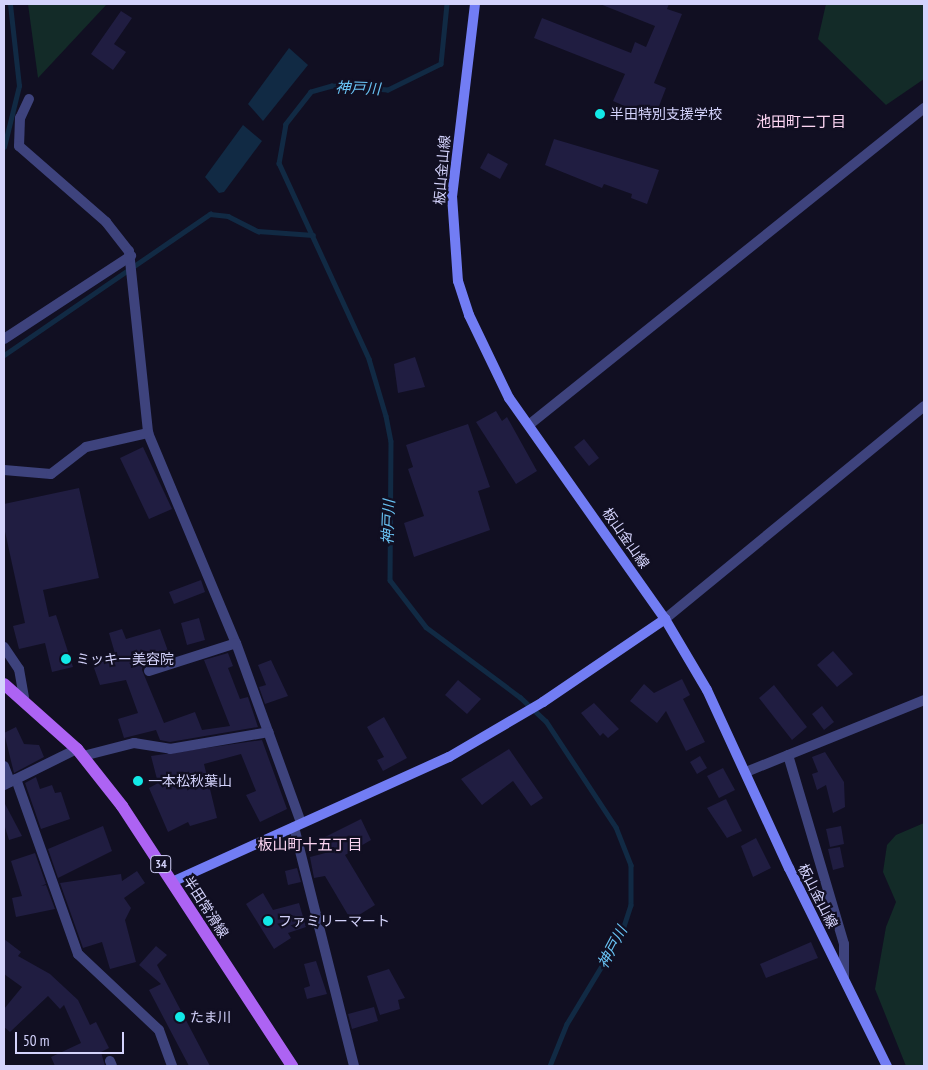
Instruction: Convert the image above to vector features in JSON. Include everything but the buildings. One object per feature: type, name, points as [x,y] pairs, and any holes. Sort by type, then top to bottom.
[{"type":"main road","name":"板山金山線","points":[[475,4],[453,186],[458,281],[489,363],[665,620],[707,690],[887,1066]]},
{"type":"main road","points":[[172,882],[449,757],[543,702],[665,620]]},
{"type":"main road","name":"半田常滑線","points":[[4,684],[24,698],[80,752],[172,882],[292,1066]]},
{"type":"street","points":[[29,99],[20,118],[19,146],[106,222],[126,243],[131,256],[148,433],[236,643],[269,732],[298,825],[354,1066]]},
{"type":"street","points":[[530,424],[924,108]]},
{"type":"street","points":[[4,339],[131,256]]},
{"type":"street","points":[[665,620],[924,406]]},
{"type":"street","points":[[4,470],[51,474],[86,447],[148,433]]},
{"type":"street","points":[[149,671],[236,643]]},
{"type":"street","points":[[4,648],[19,669],[24,698]]},
{"type":"street","points":[[746,772],[924,700]]},
{"type":"street","points":[[10,782],[80,752],[134,743],[170,749],[269,732]]},
{"type":"street","points":[[788,756],[844,944],[844,978]]},
{"type":"street","points":[[4,766],[78,954],[159,1030],[172,1066]]},
{"type":"green space","points":[[28,4],[107,4],[38,78]]},
{"type":"green space","points":[[826,4],[924,4],[924,79],[886,105],[818,39]]},
{"type":"green space","points":[[924,823],[924,1066],[906,1066],[875,989],[886,927],[896,902],[883,872],[887,845],[896,835]]},
{"type":"water","points":[[289,48],[308,65],[263,121],[248,104]]},
{"type":"water","points":[[243,125],[262,141],[224,192],[219,193],[205,177]]},
{"type":"waterway","points":[[4,147],[19,86],[10,4]]},
{"type":"waterway","name":"神戸川","points":[[447,4],[441,64],[388,90],[332,86],[311,92],[286,124],[279,163],[369,359],[386,416],[391,441],[390,580],[426,627],[520,697],[546,721],[616,827],[631,865],[631,905],[622,933],[567,1024],[550,1066]]},
{"type":"waterway","points":[[4,355],[210,214],[228,216],[258,231],[313,235]]},
{"type":"place","name":"半田特別支援学校","points":[[600,114]]},
{"type":"place","name":"ミッキー美容院","points":[[66,659]]},
{"type":"place","name":"一本松秋葉山","points":[[138,781]]},
{"type":"place","name":"ファミリーマート","points":[[268,921]]},
{"type":"place","name":"たま川","points":[[180,1017]]},
{"type":"district","name":"池田町二丁目","points":[[801,122]]},
{"type":"district","name":"板山町十五丁目","points":[[310,845]]}]
